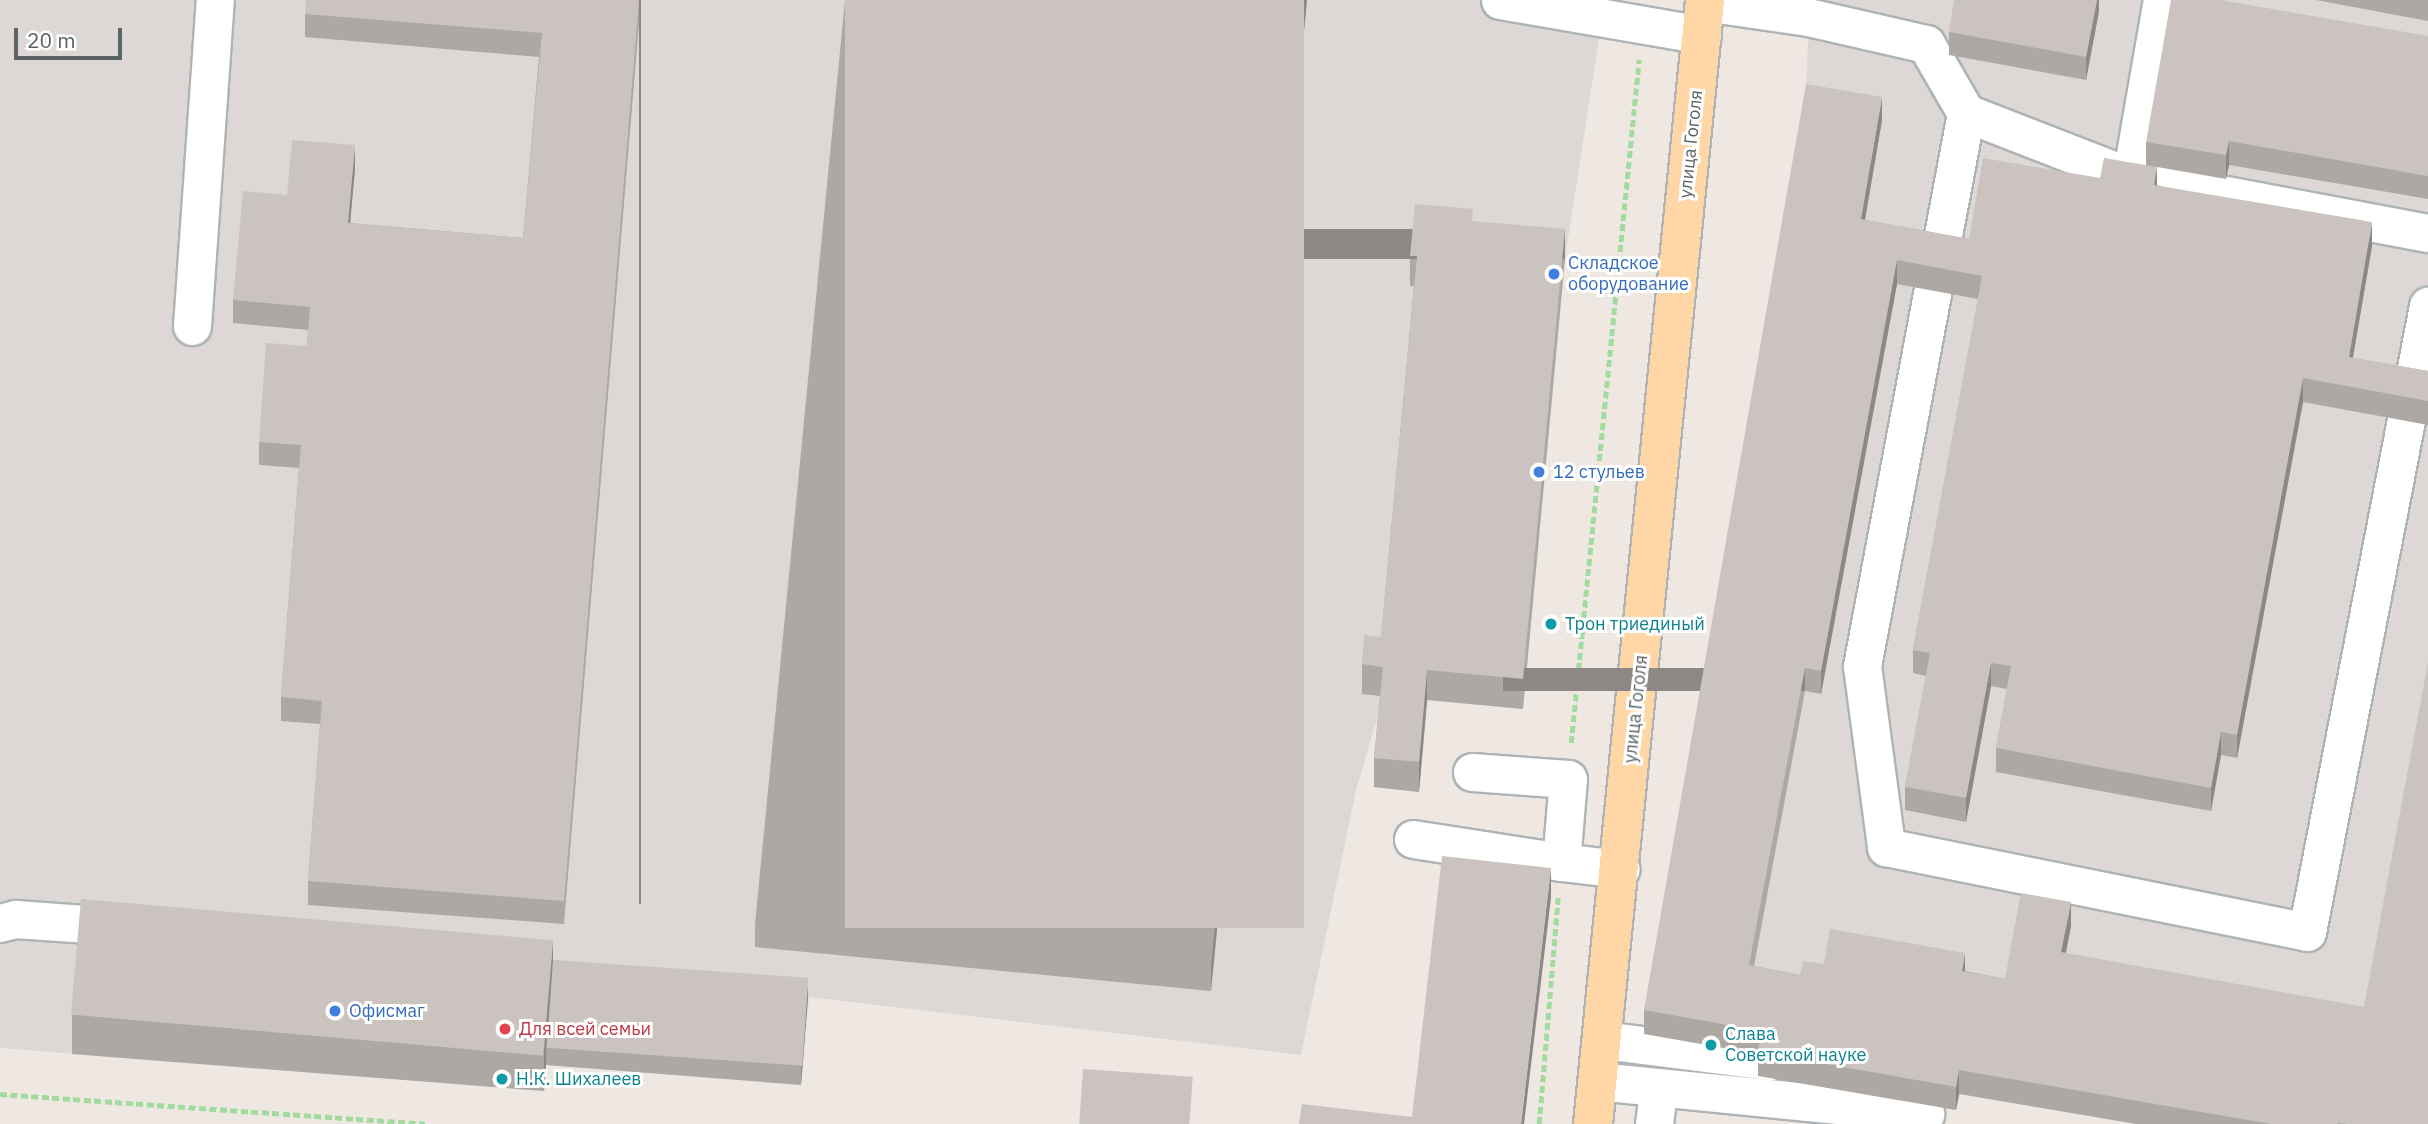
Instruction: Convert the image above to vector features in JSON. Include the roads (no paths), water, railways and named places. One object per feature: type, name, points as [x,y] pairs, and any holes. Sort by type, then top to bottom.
[{"type":"main road","name":"улица Гоголя","points":[[1593,1124],[1621,869],[1704,12]]},
{"type":"lane","points":[[192,326],[215,0]]},
{"type":"lane","points":[[1500,0],[1642,26],[1704,12],[1808,17],[1926,44],[1966,113],[2131,177],[2428,233]]},
{"type":"lane","points":[[2131,177],[2162,0]]},
{"type":"lane","points":[[1966,113],[1862,666],[1886,847],[2307,932],[2428,306]]},
{"type":"lane","points":[[1472,772],[1568,779],[1561,862]]},
{"type":"lane","points":[[1413,839],[1621,869]]},
{"type":"lane","points":[[0,923],[15,919],[168,930]]},
{"type":"lane","points":[[1603,1040],[1770,1061]]},
{"type":"lane","points":[[1597,1081],[1656,1107],[1812,1100],[1925,1114]]},
{"type":"place","name":"Складское оборудование","points":[[1554,274]]},
{"type":"place","name":"12 стульев","points":[[1539,472]]},
{"type":"place","name":"Трон триединый","points":[[1551,624]]},
{"type":"place","name":"Офисмаг","points":[[335,1011]]},
{"type":"place","name":"Для всей семьи","points":[[505,1029]]},
{"type":"place","name":"Слава Советской науке","points":[[1711,1045]]},
{"type":"place","name":"Н.К. Шихалеев","points":[[502,1079]]}]
